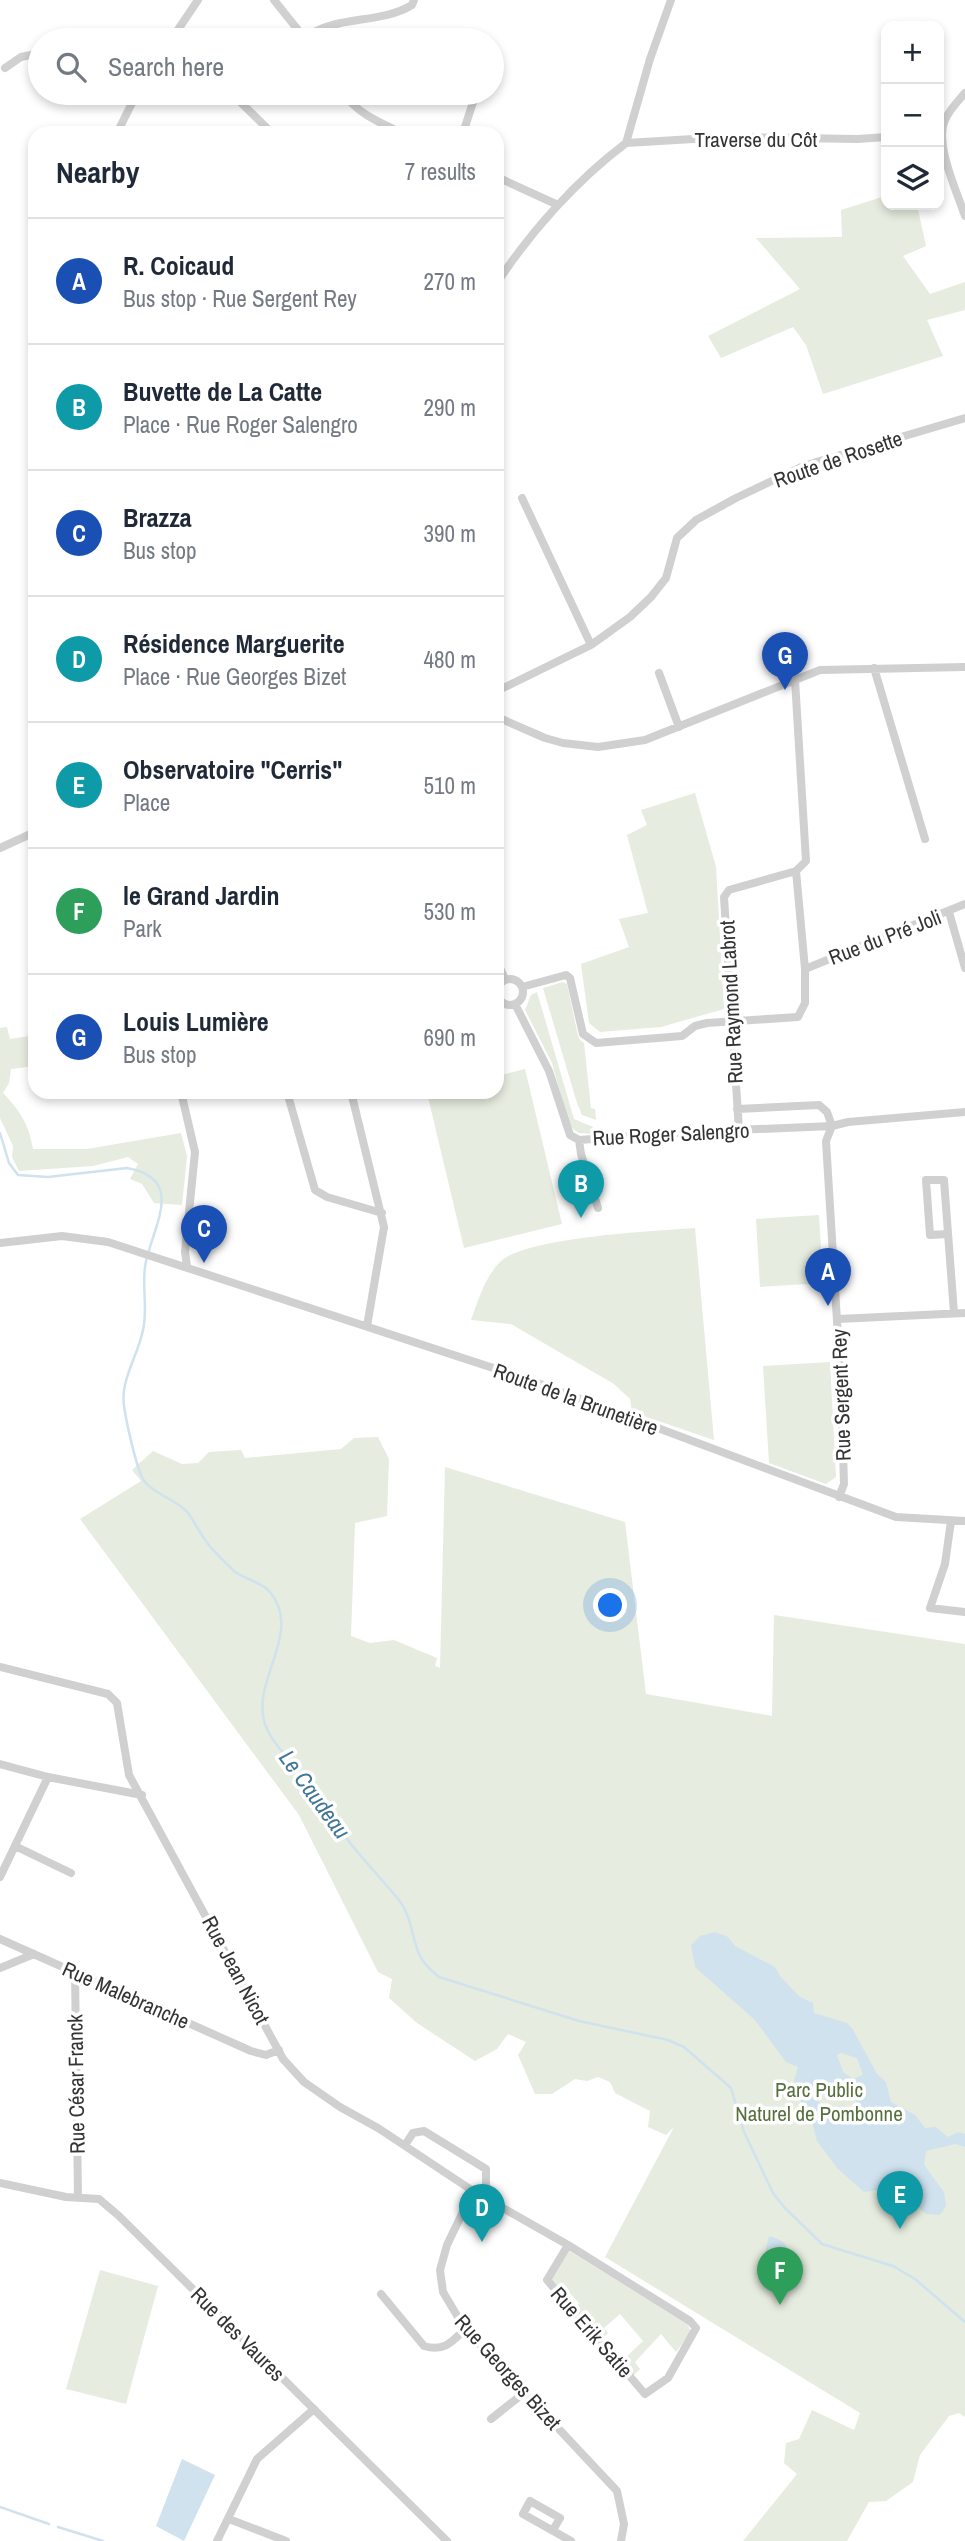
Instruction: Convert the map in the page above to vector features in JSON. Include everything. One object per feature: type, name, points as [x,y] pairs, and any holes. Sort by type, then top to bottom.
[{"type":"street","points":[[179,28],[198,0]]},
{"type":"street","points":[[274,0],[297,28]]},
{"type":"street","points":[[324,28],[399,13],[412,5],[414,0]]},
{"type":"street","points":[[504,272],[558,205],[626,142],[650,59],[671,0]]},
{"type":"street","points":[[5,68],[28,56]]},
{"type":"street","points":[[944,121],[965,93]]},
{"type":"street","points":[[120,126],[131,105]]},
{"type":"street","points":[[243,105],[265,126]]},
{"type":"street","points":[[353,105],[366,116],[387,126]]},
{"type":"street","points":[[465,126],[472,105]]},
{"type":"street","name":"Traverse du Côt","points":[[626,142],[727,137],[881,137]]},
{"type":"street","points":[[943,147],[965,216]]},
{"type":"street","points":[[504,180],[558,205]]},
{"type":"street","name":"Route de Rosette","points":[[504,688],[591,645],[630,617],[666,578],[677,538],[696,520],[803,466],[965,418]]},
{"type":"street","points":[[522,498],[591,645]]},
{"type":"street","points":[[504,720],[545,738],[598,747],[645,740],[820,670],[965,667]]},
{"type":"street","points":[[874,668],[925,839]]},
{"type":"street","points":[[659,673],[679,727]]},
{"type":"street","points":[[522,987],[566,975],[570,978],[583,1034],[596,1043],[682,1036],[695,1026],[707,1023],[798,1017],[805,1003],[805,969],[796,872],[806,860],[795,680]]},
{"type":"street","points":[[0,848],[28,835]]},
{"type":"street","name":"Rue Raymond Labrot","points":[[739,1130],[724,897],[729,890],[796,872]]},
{"type":"street","name":"Rue du Pré Joli","points":[[805,969],[965,904]]},
{"type":"street","points":[[949,912],[965,968]]},
{"type":"street","points":[[504,1003],[515,1004],[522,998],[522,987],[518,981],[505,979]]},
{"type":"street","name":"Rue Roger Salengro","points":[[515,1004],[549,1071],[570,1135],[579,1140],[832,1126],[848,1122],[965,1112]]},
{"type":"street","points":[[183,1099],[195,1152],[185,1252],[187,1266]]},
{"type":"street","points":[[289,1099],[315,1190],[327,1197],[382,1213]]},
{"type":"street","points":[[353,1099],[384,1227],[367,1326]]},
{"type":"street","points":[[737,1109],[819,1105],[827,1112],[832,1126]]},
{"type":"street","name":"Rue Sergent Rey","points":[[832,1126],[826,1141],[838,1319],[844,1484],[839,1497]]},
{"type":"street","points":[[579,1140],[598,1208]]},
{"type":"street","points":[[948,1234],[930,1235],[926,1180],[944,1180],[954,1313]]},
{"type":"street","name":"Route de la Brunetière","points":[[0,1243],[62,1236],[108,1242],[140,1251],[524,1378],[896,1517],[965,1521]]},
{"type":"street","points":[[838,1319],[965,1313]]},
{"type":"street","points":[[951,1521],[945,1564],[930,1608],[965,1612]]},
{"type":"street","name":"Rue Jean Nicot","points":[[0,1667],[114,1697],[129,1775],[283,2059],[304,2082],[340,2107],[378,2128],[483,2196]]},
{"type":"street","points":[[0,1764],[48,1777],[142,1795]]},
{"type":"street","points":[[0,1877],[48,1777]]},
{"type":"street","points":[[15,1846],[71,1873]]},
{"type":"street","name":"Rue Malebranche","points":[[0,1938],[251,2051],[266,2056],[279,2050]]},
{"type":"street","points":[[0,1968],[34,1954]]},
{"type":"street","name":"Rue César Franck","points":[[75,1972],[78,2197]]},
{"type":"street","points":[[251,2051],[274,2040]]},
{"type":"street","points":[[405,2145],[413,2133],[424,2131],[486,2169],[483,2196]]},
{"type":"street","name":"Rue des Vaures","points":[[0,2183],[66,2197],[99,2199],[447,2541]]},
{"type":"street","name":"Rue Georges Bizet","points":[[474,2191],[447,2245],[440,2270],[443,2292],[465,2329],[617,2491],[624,2524],[621,2541]]},
{"type":"street","name":"Rue Erik Satie","points":[[483,2196],[568,2245],[690,2321],[696,2328],[668,2378],[645,2394],[547,2280],[568,2245]]},
{"type":"street","points":[[381,2294],[424,2346],[443,2348],[465,2329]]},
{"type":"street","points":[[491,2419],[525,2392]]},
{"type":"street","points":[[217,2541],[257,2459],[314,2409]]},
{"type":"street","points":[[229,2519],[286,2541]]},
{"type":"street","points":[[553,2530],[571,2541]]},
{"type":"green space","points":[[881,197],[881,210],[918,210],[926,246],[903,256],[930,294],[965,282],[965,310],[927,320],[943,356],[823,394],[806,345],[793,327],[721,358],[708,336],[800,289],[756,238],[842,237],[841,210]]},
{"type":"green space","points":[[695,793],[716,867],[724,1009],[661,1027],[600,1032],[589,1023],[581,964],[629,947],[619,919],[648,913],[627,835],[647,825],[641,810]]},
{"type":"green space","points":[[563,982],[567,984],[579,1039],[584,1043],[591,1108],[595,1109],[596,1120],[582,1115],[577,1103],[543,988]]},
{"type":"green space","points":[[537,992],[574,1119],[593,1127],[596,1134],[579,1133],[568,1121],[552,1063],[525,1010],[531,995]]},
{"type":"green space","points":[[7,1027],[10,1039],[28,1036],[28,1067],[11,1069],[9,1083],[3,1093],[23,1118],[33,1149],[87,1149],[181,1133],[187,1156],[182,1205],[154,1203],[142,1184],[130,1179],[138,1164],[128,1157],[93,1166],[19,1171],[12,1157],[13,1146],[0,1118],[0,1028]]},
{"type":"green space","points":[[525,1069],[562,1224],[464,1248],[428,1099],[504,1099],[504,1074]]},
{"type":"green space","points":[[819,1215],[823,1283],[760,1287],[756,1219]]},
{"type":"green space","points":[[695,1228],[714,1440],[632,1412],[630,1399],[614,1384],[511,1324],[471,1320],[490,1275],[500,1262],[514,1253],[562,1241]]},
{"type":"green space","points":[[830,1362],[836,1477],[826,1484],[769,1463],[763,1366]]},
{"type":"green space","name":"Parc Public Naturel de Pombonne","points":[[378,1437],[389,1459],[387,1516],[355,1523],[351,1636],[370,1643],[394,1640],[437,1658],[435,1666],[440,1668],[445,1467],[625,1522],[646,1694],[772,1716],[774,1615],[965,1644],[965,2417],[959,2413],[949,2416],[920,2455],[913,2482],[886,2501],[869,2502],[847,2541],[743,2541],[797,2474],[784,2463],[786,2443],[799,2439],[812,2410],[854,2430],[860,2413],[605,2257],[674,2127],[666,2135],[648,2127],[650,2111],[615,2093],[610,2082],[598,2077],[587,2081],[575,2079],[552,2094],[535,2094],[518,2055],[526,2042],[508,2034],[497,2049],[475,2061],[417,2023],[389,1998],[392,1979],[378,1972],[299,1815],[80,1519],[141,1481],[132,1470],[153,1451],[182,1464],[198,1463],[209,1452],[241,1450],[245,1458],[341,1449],[354,1438]]},
{"type":"green space","points":[[569,2251],[687,2323],[691,2332],[676,2352],[661,2334],[635,2362],[640,2369],[633,2376],[621,2362],[643,2341],[620,2314],[604,2328],[608,2333],[602,2339],[575,2308],[579,2303],[565,2288],[561,2291],[551,2279]]},
{"type":"green space","points":[[100,2270],[158,2286],[126,2404],[66,2389]]},
{"type":"water","points":[[715,1932],[728,1937],[735,1946],[775,1967],[800,1997],[813,2003],[814,2013],[847,2023],[852,2028],[877,2074],[886,2082],[891,2102],[915,2115],[925,2128],[936,2127],[948,2137],[958,2132],[965,2134],[965,2147],[955,2144],[926,2151],[924,2165],[944,2192],[946,2206],[940,2215],[926,2214],[897,2187],[864,2192],[838,2169],[817,2141],[809,2111],[797,2097],[794,2081],[798,2067],[786,2062],[755,2020],[695,1967],[691,1945],[700,1936]],"holes":[[[841,2053],[857,2058],[863,2075],[853,2079],[843,2072],[837,2055]],[[821,2086],[834,2087],[856,2100],[855,2109],[842,2105],[829,2112],[820,2105],[818,2098]]]},
{"type":"water","points":[[769,2236],[778,2239],[787,2247],[787,2250],[770,2263],[765,2253]]},
{"type":"water","points":[[182,2459],[215,2475],[184,2541],[156,2526]]},
{"type":"waterway","name":"Le Caudeau","points":[[0,1133],[9,1163],[18,1175],[48,1177],[127,1168],[146,1174],[157,1183],[161,1194],[161,1208],[145,1267],[144,1322],[123,1396],[132,1446],[142,1477],[155,1491],[188,1513],[208,1544],[234,1571],[270,1592],[279,1608],[281,1625],[264,1695],[263,1712],[267,1729],[277,1745],[317,1790],[340,1830],[399,1900],[425,1964],[439,1977],[579,2021],[668,2040],[684,2047],[731,2088],[744,2132],[773,2193],[784,2207],[822,2244],[893,2266],[915,2279],[965,2322]]},
{"type":"waterway","points":[[0,2507],[49,2524]]},
{"type":"waterway","points":[[58,2527],[103,2541]]},
{"type":"place","name":"Louis Lumière","points":[[785,690]]},
{"type":"place","name":"Buvette de La Catte","points":[[581,1218]]},
{"type":"place","name":"Brazza","points":[[204,1263]]},
{"type":"place","name":"R. Coicaud","points":[[828,1306]]},
{"type":"place","name":"Observatoire \"Cerris\"","points":[[900,2229]]},
{"type":"place","name":"Résidence Marguerite","points":[[482,2242]]},
{"type":"place","name":"le Grand Jardin","points":[[780,2305]]}]
